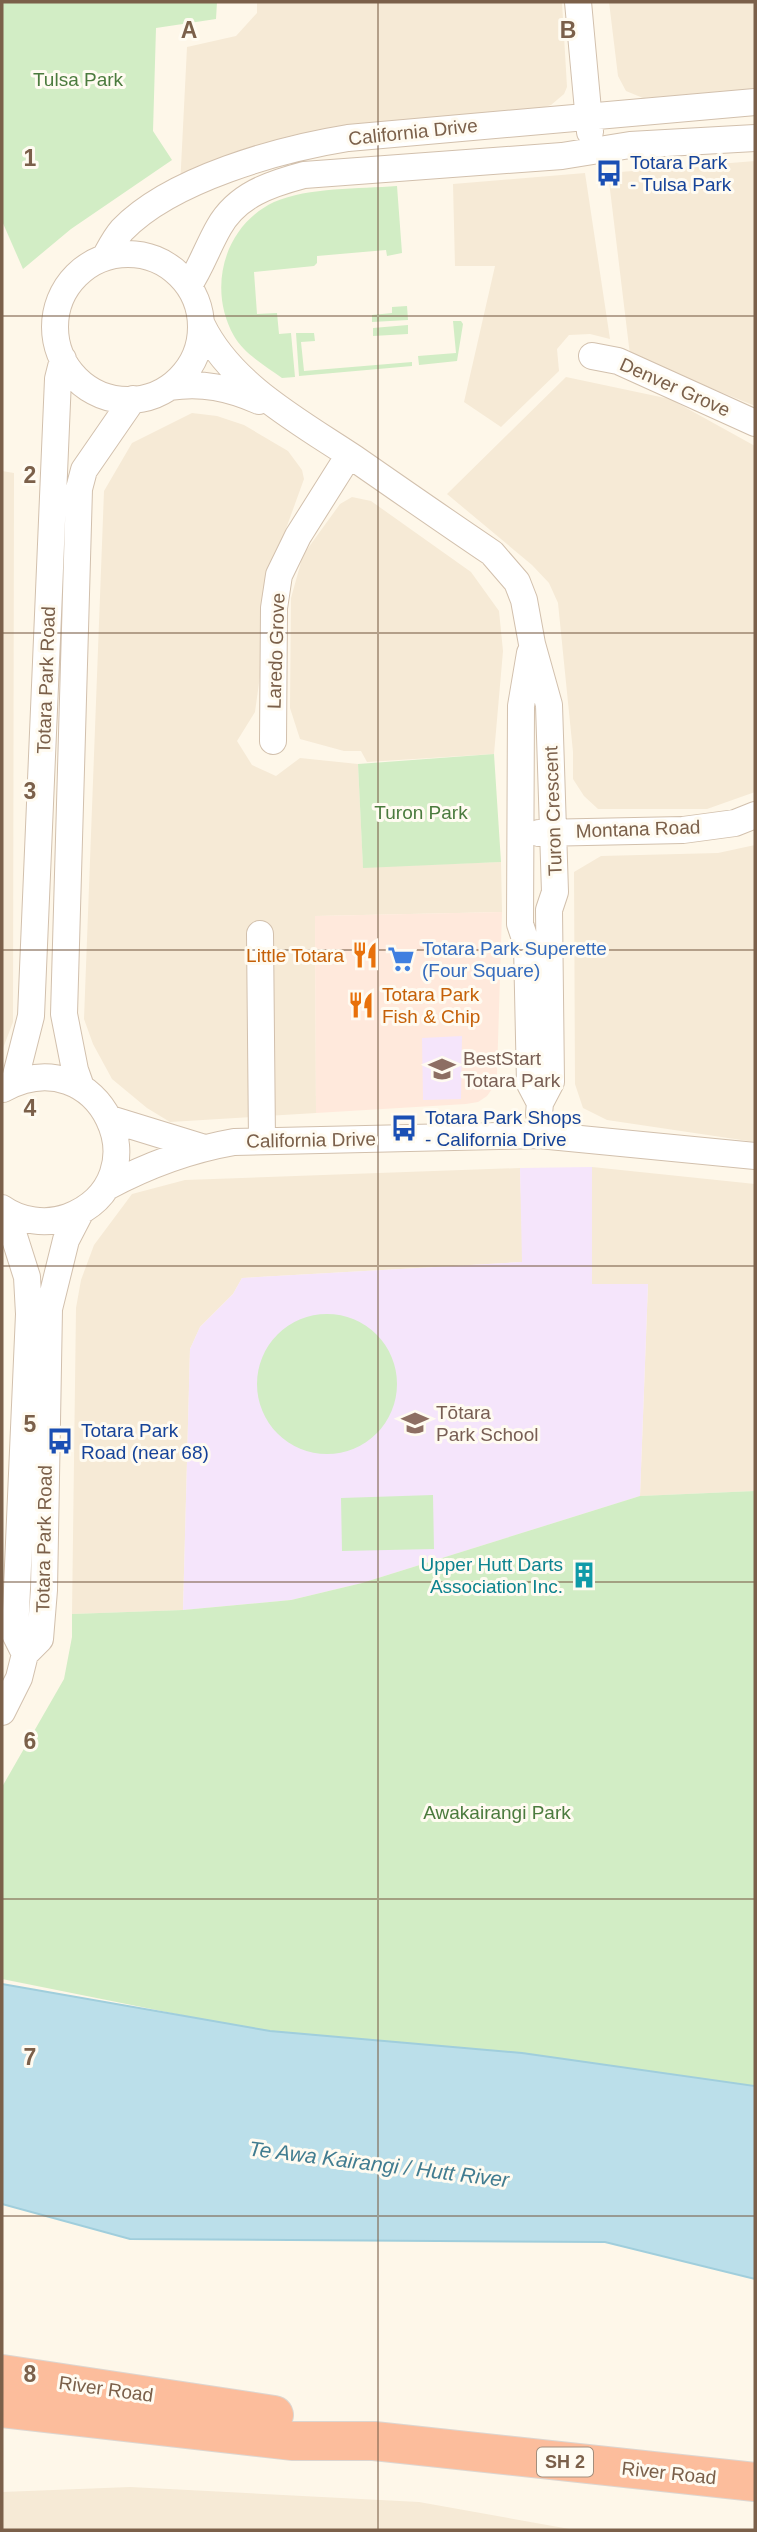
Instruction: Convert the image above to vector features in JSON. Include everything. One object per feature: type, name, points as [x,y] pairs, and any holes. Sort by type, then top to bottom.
[{"type":"highway","name":"River Road","points":[[2,2374],[295,2418],[374,2441]]},
{"type":"highway","name":"River Road","points":[[2,2408],[292,2441],[374,2441],[755,2482]]},
{"type":"street","points":[[578,2],[592,152]]},
{"type":"street","name":"California Drive","points":[[105,257],[120,232],[159,202],[234,167],[284,151],[348,138],[755,102]]},
{"type":"street","name":"California Drive","points":[[189,285],[199,271],[220,226],[233,209],[252,194],[274,183],[304,175],[562,156],[630,145],[755,138]]},
{"type":"street","points":[[120,254],[151,257],[178,273],[189,285],[198,304],[202,325],[201,339],[190,366],[170,387],[146,398],[133,400],[99,394],[78,379],[63,359],[57,342],[55,324],[64,290],[82,271],[105,257],[120,254]]},
{"type":"street","name":"Turon Crescent","points":[[202,325],[218,353],[233,370],[298,421],[492,553],[517,582],[524,600],[532,644],[549,705],[555,892],[549,910],[551,1082],[540,1104],[539,1135]]},
{"type":"street","name":"Denver Grove","points":[[592,356],[618,361],[755,423]]},
{"type":"street","name":"Totara Park Road","points":[[8,1087],[32,1016],[58,379],[63,359]]},
{"type":"street","name":"Turon Crescent","points":[[170,387],[191,384],[217,386],[256,400],[298,421]]},
{"type":"street","name":"Totara Park Road","points":[[81,1087],[64,1014],[79,489],[84,470],[133,400]]},
{"type":"street","name":"Laredo Grove","points":[[273,740],[274,608],[279,576],[299,536],[349,455]]},
{"type":"street","name":"Turon Crescent","points":[[532,644],[521,706],[520,924],[527,945],[530,1084],[540,1104]]},
{"type":"street","name":"Montana Road","points":[[520,833],[683,830],[755,816]]},
{"type":"street","points":[[260,934],[262,1141]]},
{"type":"street","points":[[4,1209],[23,1219],[43,1222],[62,1220],[80,1213],[107,1187],[114,1171],[117,1153],[116,1136],[110,1119],[93,1096],[81,1087],[48,1077],[31,1078],[8,1087]]},
{"type":"street","name":"California Drive","points":[[110,1119],[201,1147]]},
{"type":"street","name":"California Drive","points":[[107,1187],[159,1161],[201,1147],[234,1142],[539,1135],[755,1156]]},
{"type":"street","name":"Totara Park Road","points":[[2,1712],[19,1678],[13,1652],[29,1314],[27,1277],[4,1209]]},
{"type":"street","name":"Totara Park Road","points":[[13,1652],[40,1639],[43,1620],[49,1308],[52,1286],[66,1240],[80,1213]]},
{"type":"shaded area","points":[[257,2],[562,2],[567,87],[564,94],[551,105],[542,108],[180,187],[187,47],[236,36],[257,13]]},
{"type":"shaded area","points":[[609,2],[755,2],[755,89],[643,98],[626,91],[618,76]]},
{"type":"shaded area","points":[[755,161],[755,406],[630,355],[608,173]]},
{"type":"shaded area","points":[[585,173],[610,339],[590,334],[569,335],[557,349],[559,371],[501,427],[464,402],[495,266],[455,266],[453,184]]},
{"type":"shaded area","points":[[566,377],[670,399],[755,446],[755,792],[707,809],[598,809],[584,796],[573,779],[573,752],[558,603],[549,583],[532,565],[447,494]]},
{"type":"shaded area","points":[[192,413],[217,416],[244,425],[288,451],[302,470],[304,479],[270,573],[266,632],[255,712],[237,741],[252,765],[276,776],[300,758],[358,764],[363,867],[501,862],[502,912],[315,916],[316,1113],[170,1122],[147,1108],[112,1079],[93,1044],[84,1019],[104,491],[132,443]]},
{"type":"shaded area","points":[[2,471],[14,473],[13,1022],[2,1051]]},
{"type":"shaded area","points":[[352,497],[371,501],[471,572],[499,611],[503,651],[494,754],[367,762],[361,751],[344,751],[300,739],[290,708],[291,598],[303,555],[340,504]]},
{"type":"shaded area","points":[[755,845],[755,1142],[607,1120],[583,1108],[575,1084],[574,872],[601,856],[718,853]]},
{"type":"shaded area","points":[[502,912],[497,1074],[494,1086],[487,1096],[478,1102],[466,1104],[316,1113],[315,916]]},
{"type":"shaded area","name":"BestStart Totara Park","points":[[462,1036],[461,1099],[423,1100],[422,1038]]},
{"type":"shaded area","points":[[592,1167],[755,1184],[755,1491],[640,1496],[648,1284],[592,1285]]},
{"type":"shaded area","name":"Tōtara Park School","points":[[592,1167],[592,1284],[648,1284],[640,1496],[362,1583],[291,1600],[183,1610],[190,1349],[200,1327],[233,1294],[242,1278],[522,1262],[520,1168]]},
{"type":"shaded area","points":[[520,1168],[523,1262],[242,1278],[233,1294],[200,1327],[190,1349],[183,1610],[72,1614],[76,1308],[81,1280],[94,1245],[132,1194],[185,1180]]},
{"type":"shaded area","points":[[130,2487],[419,2502],[575,2530],[2,2530],[2,2492]]},
{"type":"green space","name":"Tulsa Park","points":[[2,2],[217,2],[216,19],[156,28],[153,131],[172,160],[71,229],[23,269],[2,221]]},
{"type":"green space","points":[[397,186],[402,253],[387,256],[386,250],[317,256],[314,266],[254,272],[257,314],[277,313],[279,334],[291,333],[295,377],[282,378],[243,348],[234,336],[226,317],[222,279],[232,242],[243,226],[257,213],[288,197],[318,191]]},
{"type":"green space","points":[[407,306],[408,320],[372,322],[372,315],[392,313],[392,307]]},
{"type":"green space","points":[[453,321],[461,321],[463,324],[457,361],[419,365],[418,356],[456,353]]},
{"type":"green space","points":[[408,325],[408,334],[373,336],[373,328]]},
{"type":"green space","points":[[296,333],[314,333],[315,341],[301,342],[304,371],[412,362],[412,366],[299,376]]},
{"type":"green space","name":"Turon Park","points":[[494,754],[501,862],[363,868],[358,764]]},
{"type":"green space","points":[[327,1314],[354,1319],[376,1335],[392,1357],[397,1384],[392,1411],[376,1433],[354,1449],[327,1454],[300,1449],[278,1433],[262,1411],[257,1384],[262,1357],[278,1335],[300,1319]]},
{"type":"green space","name":"Awakairangi Park","points":[[755,1491],[755,2095],[315,2042],[2,1979],[2,1787],[64,1679],[72,1637],[72,1614],[183,1610],[291,1600],[362,1583],[640,1496]]},
{"type":"green space","points":[[433,1495],[434,1549],[342,1551],[341,1498]]},
{"type":"water","name":"Te Awa Kairangi / Hutt River","points":[[2,1984],[270,2031],[522,2053],[755,2086],[755,2279],[605,2242],[130,2239],[2,2204]]},
{"type":"place","name":"Totara Park - Tulsa Park","points":[[609,173]]},
{"type":"place","name":"Little Totara","points":[[365,955]]},
{"type":"place","name":"Totara Park Superette (Four Square)","points":[[401,959]]},
{"type":"place","name":"Totara Park Fish & Chip","points":[[361,1005]]},
{"type":"place","name":"BestStart Totara Park","points":[[442,1069]]},
{"type":"place","name":"Totara Park Shops - California Drive","points":[[404,1128]]},
{"type":"place","name":"Tōtara Park School","points":[[415,1423]]},
{"type":"place","name":"Totara Park Road (near 68)","points":[[60,1441]]},
{"type":"place","name":"Upper Hutt Darts Association Inc.","points":[[584,1575]]}]
